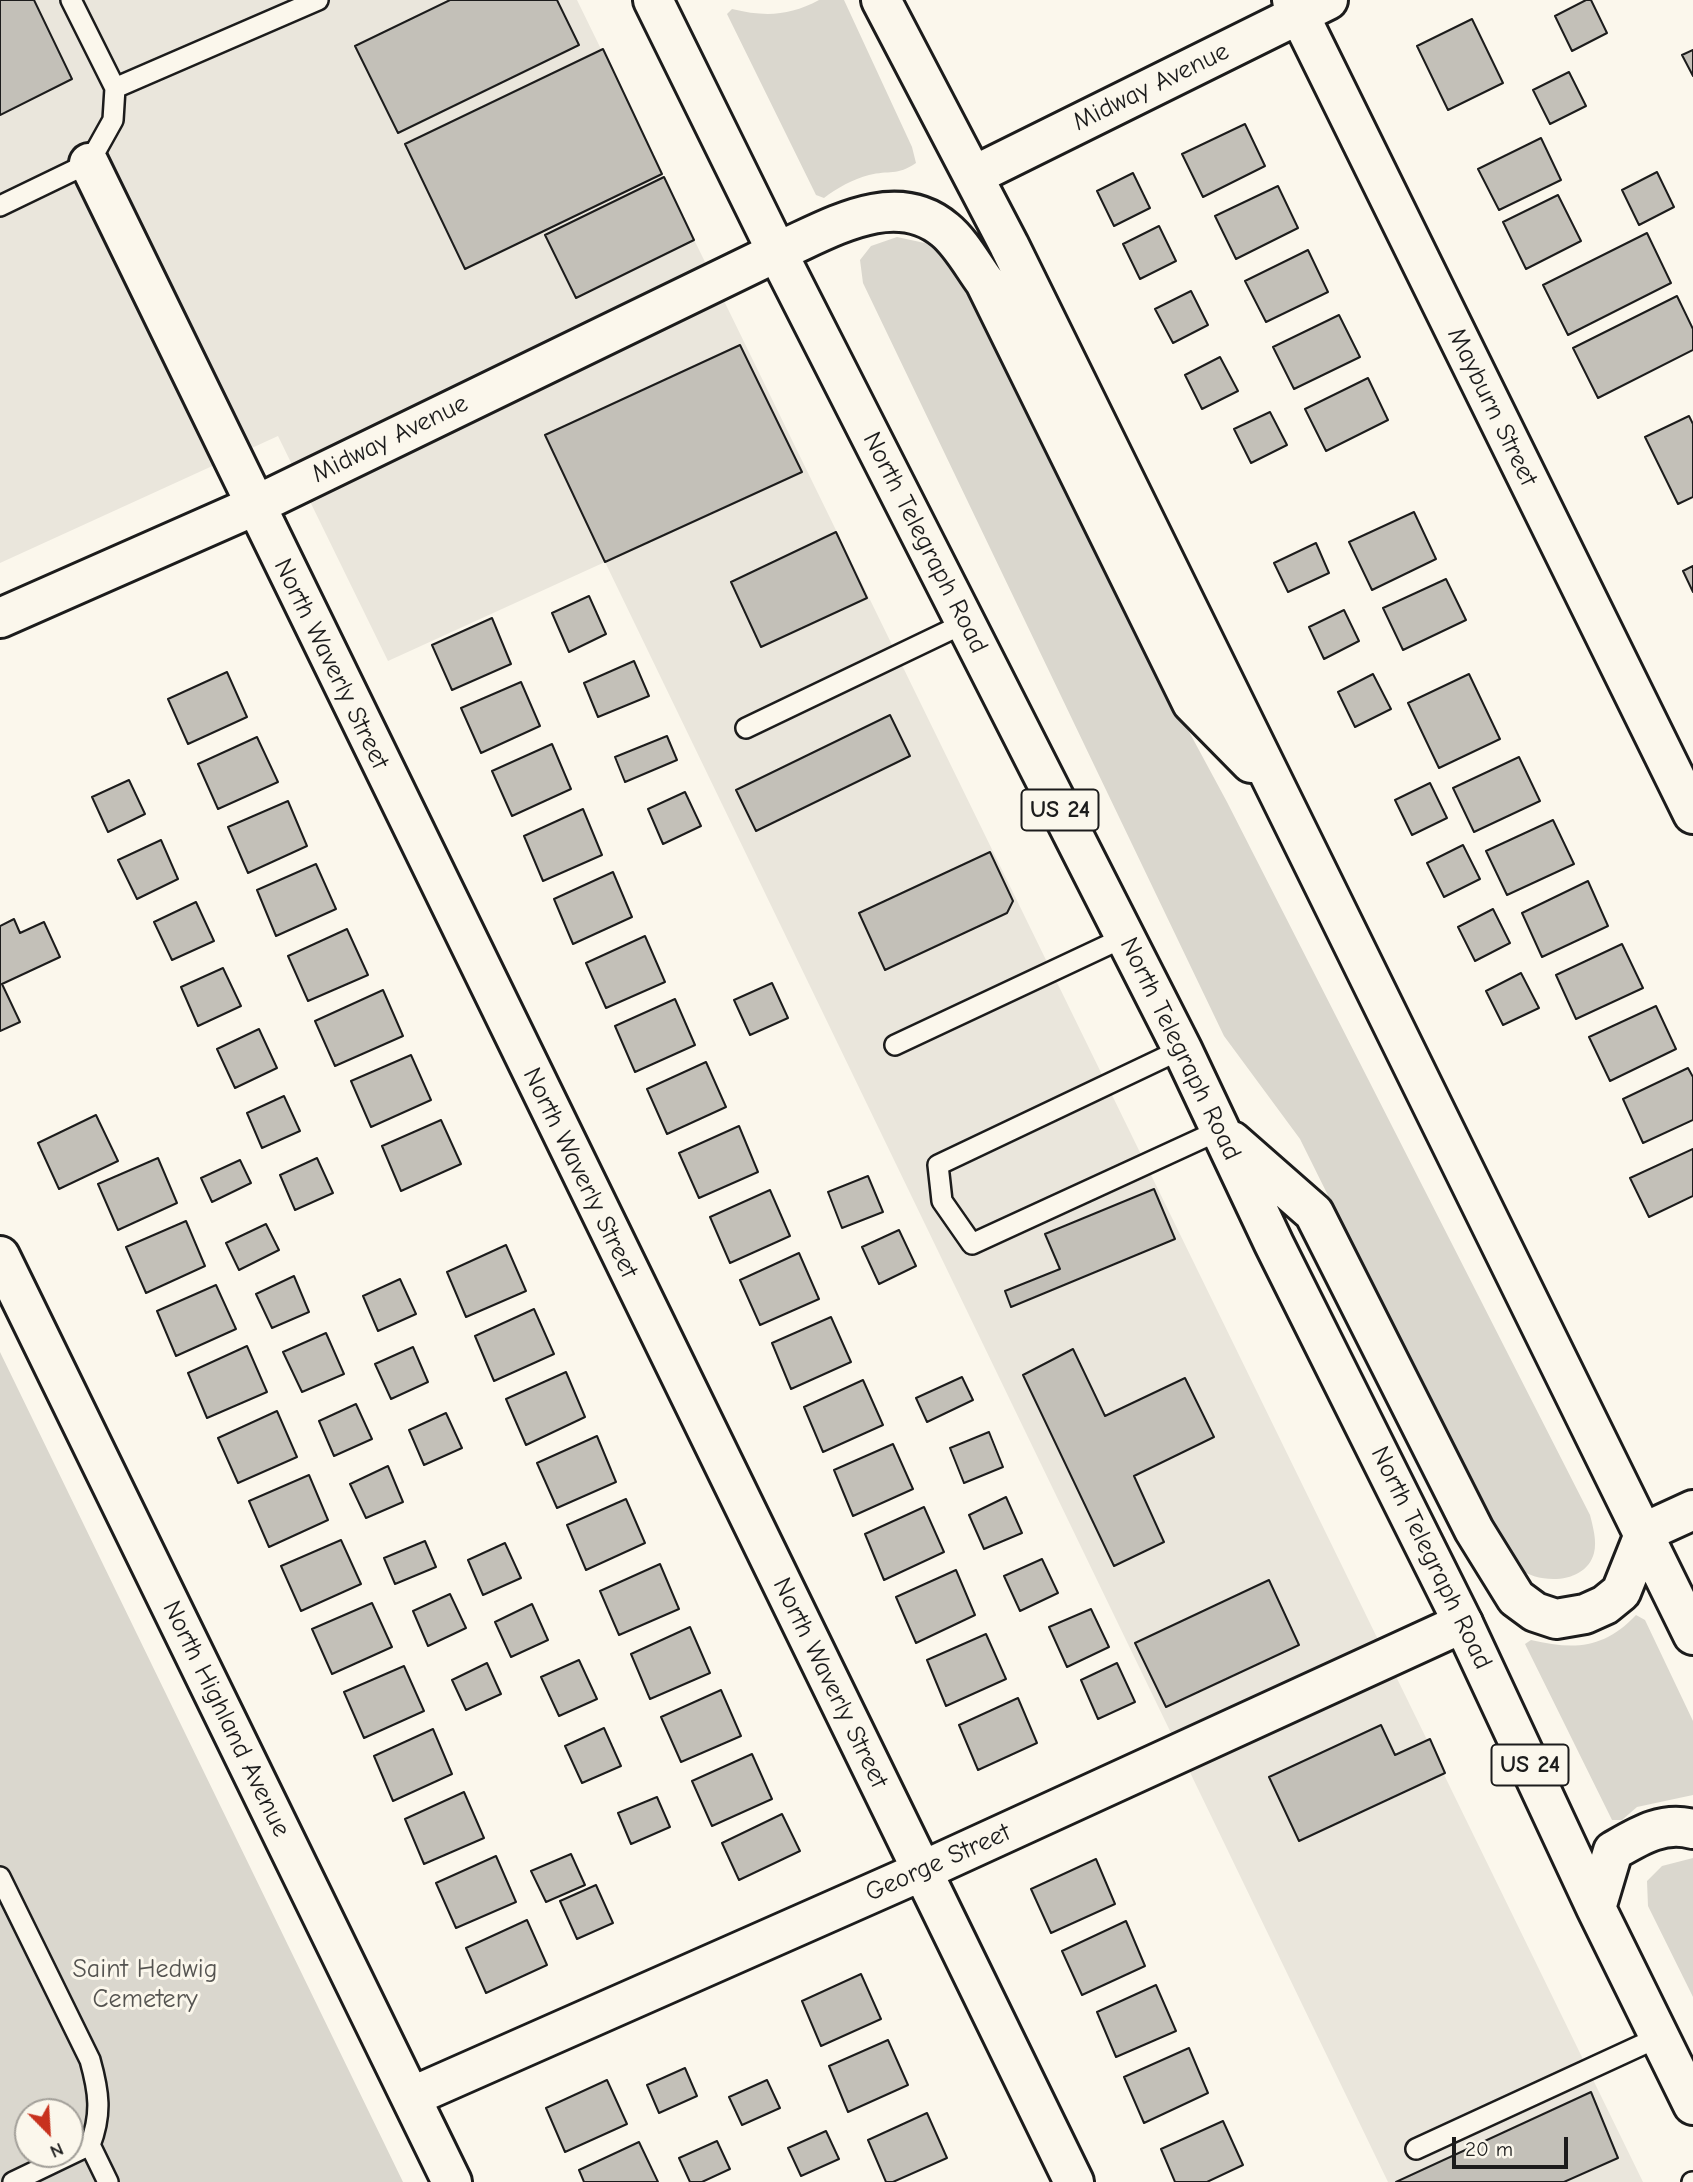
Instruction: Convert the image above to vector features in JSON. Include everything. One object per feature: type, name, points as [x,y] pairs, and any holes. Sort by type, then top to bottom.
[{"type":"street","name":"North Telegraph Road","points":[[653,0],[777,252],[1182,1049],[1463,1623],[1596,1908],[1693,2105]]},
{"type":"street","points":[[881,0],[975,176],[1645,1532],[1693,1635]]},
{"type":"street","name":"Midway Avenue","points":[[975,176],[1306,5]]},
{"type":"street","name":"Mayburn Street","points":[[1306,5],[1693,814]]},
{"type":"street","name":"North Waverly Street","points":[[89,163],[254,506],[1074,2182]]},
{"type":"street","name":"Midway Avenue","points":[[0,618],[254,506],[777,252],[873,212],[912,212],[946,230],[985,282],[1192,703],[1275,787]]},
{"type":"street","points":[[1220,1130],[1314,1213],[1474,1530],[1516,1598],[1535,1612],[1556,1619],[1586,1614],[1605,1605],[1621,1592],[1645,1532],[1693,1510]]},
{"type":"street","name":"North Highland Avenue","points":[[0,1256],[452,2182]]},
{"type":"street","name":"George Street","points":[[411,2097],[922,1871],[1463,1623]]},
{"type":"street","points":[[1596,1908],[1613,1851],[1650,1830],[1681,1826],[1693,1829]]},
{"type":"lane","points":[[0,206],[89,163],[113,120],[115,88],[71,0]]},
{"type":"lane","points":[[115,88],[295,4],[318,0]]},
{"type":"lane","points":[[746,729],[965,623]]},
{"type":"lane","points":[[895,1045],[1125,937]]},
{"type":"lane","points":[[1182,1049],[938,1165],[942,1201],[972,1244],[1220,1130]]},
{"type":"lane","points":[[0,1877],[90,2060],[99,2093],[99,2121],[90,2145],[13,2182]]},
{"type":"lane","points":[[1416,2149],[1659,2037]]},
{"type":"lane","points":[[90,2145],[108,2182]]},
{"type":"shaded area","points":[[0,0],[577,0],[1643,2182],[1388,2182],[605,562],[388,661],[278,436],[0,563]]},
{"type":"green space","points":[[819,0],[844,0],[912,147],[916,163],[898,171],[857,179],[824,198],[816,195],[727,14],[732,9],[766,14],[787,12]]},
{"type":"green space","points":[[897,237],[934,245],[979,294],[1159,676],[1227,802],[1590,1515],[1595,1548],[1589,1563],[1582,1571],[1572,1576],[1550,1579],[1527,1574],[1516,1566],[1502,1546],[1300,1139],[1224,1036],[863,283],[860,260],[871,246]]},
{"type":"green space","name":"Saint Hedwig Cemetery","points":[[0,1352],[403,2182],[0,2182]]},
{"type":"green space","points":[[1636,1615],[1645,1620],[1693,1721],[1693,1795],[1637,1807],[1622,1820],[1612,1820],[1525,1644],[1531,1640],[1561,1645],[1588,1644],[1612,1635]]},
{"type":"green space","points":[[1693,1858],[1693,1997],[1648,1906],[1647,1881],[1662,1866]]},
{"type":"building","points":[[0,0],[34,0],[72,79],[0,115]]},
{"type":"building","points":[[450,0],[557,0],[579,45],[398,133],[355,46]]},
{"type":"building","points":[[1591,0],[1607,33],[1572,51],[1555,16]]},
{"type":"building","points":[[1472,19],[1503,83],[1448,110],[1417,46]]},
{"type":"building","points":[[603,49],[662,174],[465,269],[405,144]]},
{"type":"building","points":[[1693,50],[1693,76],[1682,55]]},
{"type":"building","points":[[1569,72],[1586,106],[1550,124],[1533,90]]},
{"type":"building","points":[[1245,124],[1265,166],[1203,197],[1182,154]]},
{"type":"building","points":[[1541,138],[1561,180],[1499,210],[1478,169]]},
{"type":"building","points":[[1657,172],[1674,207],[1639,225],[1622,190]]},
{"type":"building","points":[[1133,173],[1150,208],[1114,226],[1097,191]]},
{"type":"building","points":[[664,177],[694,240],[576,298],[545,235]]},
{"type":"building","points":[[1278,186],[1298,228],[1236,259],[1215,216]]},
{"type":"building","points":[[1558,195],[1581,241],[1526,269],[1503,222]]},
{"type":"building","points":[[1159,226],[1176,261],[1140,279],[1123,244]]},
{"type":"building","points":[[1647,233],[1671,283],[1568,335],[1543,285]]},
{"type":"building","points":[[1308,250],[1328,292],[1266,322],[1245,281]]},
{"type":"building","points":[[1191,291],[1208,325],[1173,343],[1155,309]]},
{"type":"building","points":[[1677,296],[1693,329],[1693,350],[1598,398],[1573,348]]},
{"type":"building","points":[[1339,315],[1360,357],[1294,389],[1273,347]]},
{"type":"building","points":[[740,345],[802,472],[605,562],[545,435]]},
{"type":"building","points":[[1220,357],[1238,391],[1202,409],[1185,375]]},
{"type":"building","points":[[1368,378],[1388,420],[1326,451],[1305,409]]},
{"type":"building","points":[[1270,412],[1287,445],[1251,463],[1234,429]]},
{"type":"building","points":[[1689,416],[1693,424],[1693,497],[1678,504],[1645,437]]},
{"type":"building","points":[[1414,512],[1436,559],[1372,590],[1349,542]]},
{"type":"building","points":[[836,532],[867,598],[761,647],[731,582]]},
{"type":"building","points":[[1316,543],[1329,573],[1288,592],[1274,563]]},
{"type":"building","points":[[1693,566],[1693,592],[1683,571]]},
{"type":"building","points":[[1446,579],[1466,620],[1403,650],[1383,608]]},
{"type":"building","points":[[589,596],[606,634],[569,652],[552,613]]},
{"type":"building","points":[[1344,610],[1359,641],[1324,659],[1309,627]]},
{"type":"building","points":[[492,618],[511,664],[452,690],[432,645]]},
{"type":"building","points":[[634,661],[649,696],[598,717],[584,683]]},
{"type":"building","points":[[227,672],[247,717],[188,744],[168,699]]},
{"type":"building","points":[[1373,674],[1391,709],[1355,727],[1338,692]]},
{"type":"building","points":[[1469,674],[1500,739],[1439,768],[1408,703]]},
{"type":"building","points":[[521,682],[540,726],[481,753],[461,708]]},
{"type":"building","points":[[890,715],[910,756],[756,831],[736,790]]},
{"type":"building","points":[[667,736],[677,760],[625,782],[615,757]]},
{"type":"building","points":[[257,737],[278,782],[218,809],[198,764]]},
{"type":"building","points":[[552,744],[571,789],[512,816],[492,771]]},
{"type":"building","points":[[1519,757],[1540,801],[1474,832],[1453,788]]},
{"type":"building","points":[[129,780],[145,814],[108,832],[92,797]]},
{"type":"building","points":[[1430,783],[1447,818],[1412,835],[1395,800]]},
{"type":"building","points":[[685,792],[701,826],[663,844],[648,809]]},
{"type":"building","points":[[288,801],[307,846],[248,873],[228,827]]},
{"type":"building","points":[[583,809],[602,855],[543,881],[524,836]]},
{"type":"building","points":[[1553,820],[1574,864],[1507,895],[1486,851]]},
{"type":"building","points":[[161,840],[178,879],[137,899],[118,860]]},
{"type":"building","points":[[1463,845],[1480,879],[1444,897],[1427,863]]},
{"type":"building","points":[[990,852],[1013,901],[1007,913],[885,970],[859,913]]},
{"type":"building","points":[[316,864],[336,909],[276,936],[257,890]]},
{"type":"building","points":[[613,872],[632,917],[573,944],[554,899]]},
{"type":"building","points":[[1588,881],[1608,926],[1542,957],[1522,913]]},
{"type":"building","points":[[196,902],[214,941],[172,960],[154,922]]},
{"type":"building","points":[[1493,909],[1510,943],[1475,961],[1458,927]]},
{"type":"building","points":[[14,919],[20,933],[44,922],[60,957],[2,984],[20,1022],[0,1031],[0,926]]},
{"type":"building","points":[[347,929],[368,975],[308,1001],[288,956]]},
{"type":"building","points":[[645,936],[665,982],[606,1008],[586,963]]},
{"type":"building","points":[[1622,944],[1643,988],[1576,1019],[1556,975]]},
{"type":"building","points":[[223,968],[241,1006],[198,1026],[181,987]]},
{"type":"building","points":[[1521,973],[1539,1008],[1503,1025],[1486,991]]},
{"type":"building","points":[[772,983],[788,1018],[750,1035],[734,1000]]},
{"type":"building","points":[[383,990],[403,1036],[335,1066],[315,1021]]},
{"type":"building","points":[[675,999],[695,1045],[635,1072],[615,1026]]},
{"type":"building","points":[[1656,1006],[1676,1049],[1610,1081],[1589,1037]]},
{"type":"building","points":[[259,1029],[277,1068],[235,1088],[217,1049]]},
{"type":"building","points":[[411,1055],[431,1100],[371,1127],[351,1081]]},
{"type":"building","points":[[706,1062],[726,1107],[667,1134],[647,1089]]},
{"type":"building","points":[[1688,1068],[1693,1077],[1693,1120],[1643,1143],[1623,1099]]},
{"type":"building","points":[[284,1096],[300,1131],[262,1148],[247,1113]]},
{"type":"building","points":[[96,1115],[118,1161],[59,1189],[38,1143]]},
{"type":"building","points":[[441,1120],[461,1164],[401,1191],[382,1146]]},
{"type":"building","points":[[739,1126],[758,1172],[699,1198],[679,1153]]},
{"type":"building","points":[[1693,1149],[1693,1196],[1649,1217],[1630,1178]]},
{"type":"building","points":[[158,1158],[177,1203],[118,1230],[98,1184]]},
{"type":"building","points":[[317,1158],[333,1193],[295,1210],[280,1175]]},
{"type":"building","points":[[240,1160],[251,1183],[212,1202],[201,1178]]},
{"type":"building","points":[[868,1176],[883,1212],[842,1228],[828,1192]]},
{"type":"building","points":[[1154,1189],[1175,1239],[1011,1307],[1005,1291],[1060,1269],[1045,1234]]},
{"type":"building","points":[[770,1190],[790,1236],[730,1263],[710,1217]]},
{"type":"building","points":[[186,1221],[205,1266],[146,1293],[126,1247]]},
{"type":"building","points":[[266,1224],[279,1250],[239,1270],[226,1243]]},
{"type":"building","points":[[899,1230],[916,1266],[879,1284],[862,1247]]},
{"type":"building","points":[[506,1245],[526,1291],[466,1317],[447,1272]]},
{"type":"building","points":[[799,1253],[819,1299],[760,1325],[740,1280]]},
{"type":"building","points":[[294,1276],[309,1312],[272,1328],[256,1294]]},
{"type":"building","points":[[400,1279],[416,1314],[378,1331],[363,1296]]},
{"type":"building","points":[[216,1285],[236,1329],[176,1356],[157,1311]]},
{"type":"building","points":[[534,1309],[554,1354],[494,1381],[475,1336]]},
{"type":"building","points":[[831,1317],[851,1362],[791,1389],[772,1343]]},
{"type":"building","points":[[326,1333],[344,1374],[302,1392],[283,1352]]},
{"type":"building","points":[[247,1346],[267,1392],[207,1418],[188,1373]]},
{"type":"building","points":[[413,1347],[428,1382],[391,1399],[375,1364]]},
{"type":"building","points":[[1073,1349],[1105,1416],[1185,1378],[1214,1437],[1134,1476],[1164,1542],[1114,1566],[1023,1375]]},
{"type":"building","points":[[566,1372],[585,1417],[526,1445],[506,1399]]},
{"type":"building","points":[[962,1377],[973,1400],[927,1422],[916,1398]]},
{"type":"building","points":[[863,1380],[883,1425],[823,1452],[804,1407]]},
{"type":"building","points":[[356,1404],[372,1439],[334,1456],[319,1421]]},
{"type":"building","points":[[277,1411],[297,1457],[238,1483],[218,1438]]},
{"type":"building","points":[[446,1413],[462,1448],[424,1465],[409,1430]]},
{"type":"building","points":[[989,1432],[1003,1467],[964,1483],[950,1448]]},
{"type":"building","points":[[597,1436],[616,1482],[557,1508],[537,1463]]},
{"type":"building","points":[[893,1444],[913,1489],[853,1516],[834,1470]]},
{"type":"building","points":[[388,1466],[403,1502],[366,1518],[350,1484]]},
{"type":"building","points":[[309,1475],[328,1520],[269,1547],[249,1501]]},
{"type":"building","points":[[1006,1497],[1022,1533],[984,1549],[969,1515]]},
{"type":"building","points":[[626,1499],[645,1543],[586,1570],[567,1525]]},
{"type":"building","points":[[924,1507],[944,1552],[884,1580],[865,1534]]},
{"type":"building","points":[[341,1540],[361,1584],[301,1611],[281,1566]]},
{"type":"building","points":[[425,1541],[436,1567],[395,1584],[384,1558]]},
{"type":"building","points":[[505,1543],[521,1578],[483,1595],[468,1560]]},
{"type":"building","points":[[1042,1559],[1058,1593],[1020,1611],[1004,1576]]},
{"type":"building","points":[[660,1564],[679,1609],[619,1635],[600,1591]]},
{"type":"building","points":[[956,1570],[975,1615],[916,1643],[896,1597]]},
{"type":"building","points":[[1269,1580],[1299,1645],[1166,1707],[1135,1643]]},
{"type":"building","points":[[450,1594],[466,1628],[428,1646],[413,1611]]},
{"type":"building","points":[[372,1603],[392,1647],[332,1674],[312,1629]]},
{"type":"building","points":[[532,1604],[548,1640],[511,1657],[495,1622]]},
{"type":"building","points":[[1091,1609],[1109,1647],[1067,1667],[1049,1627]]},
{"type":"building","points":[[690,1627],[710,1673],[650,1699],[631,1654]]},
{"type":"building","points":[[986,1634],[1006,1679],[946,1706],[927,1660]]},
{"type":"building","points":[[579,1660],[597,1699],[559,1716],[541,1677]]},
{"type":"building","points":[[487,1663],[501,1694],[466,1710],[452,1680]]},
{"type":"building","points":[[1117,1663],[1135,1702],[1098,1719],[1081,1680]]},
{"type":"building","points":[[404,1666],[424,1711],[364,1738],[344,1692]]},
{"type":"building","points":[[721,1690],[741,1736],[681,1762],[661,1717]]},
{"type":"building","points":[[1018,1698],[1037,1743],[978,1770],[959,1725]]},
{"type":"building","points":[[1381,1725],[1395,1755],[1430,1739],[1445,1773],[1299,1841],[1269,1777]]},
{"type":"building","points":[[604,1728],[621,1766],[582,1783],[565,1746]]},
{"type":"building","points":[[433,1729],[452,1774],[393,1801],[374,1756]]},
{"type":"building","points":[[752,1754],[772,1799],[712,1826],[692,1781]]},
{"type":"building","points":[[464,1792],[484,1838],[424,1864],[405,1819]]},
{"type":"building","points":[[657,1797],[670,1827],[631,1844],[618,1813]]},
{"type":"building","points":[[782,1814],[800,1851],[739,1880],[722,1843]]},
{"type":"building","points":[[571,1854],[585,1885],[546,1902],[531,1871]]},
{"type":"building","points":[[496,1856],[516,1902],[456,1928],[436,1883]]},
{"type":"building","points":[[1096,1859],[1115,1904],[1051,1933],[1031,1889]]},
{"type":"building","points":[[596,1885],[613,1923],[577,1939],[560,1901]]},
{"type":"building","points":[[527,1920],[547,1965],[486,1993],[466,1948]]},
{"type":"building","points":[[1126,1921],[1145,1966],[1082,1995],[1062,1951]]},
{"type":"building","points":[[861,1974],[881,2019],[821,2046],[802,2001]]},
{"type":"building","points":[[1156,1985],[1176,2031],[1116,2057],[1097,2012]]},
{"type":"building","points":[[888,2040],[908,2085],[848,2112],[829,2066]]},
{"type":"building","points":[[1189,2048],[1208,2093],[1144,2123],[1124,2077]]},
{"type":"building","points":[[685,2068],[697,2096],[659,2113],[647,2085]]},
{"type":"building","points":[[607,2080],[627,2124],[565,2152],[546,2108]]},
{"type":"building","points":[[767,2080],[780,2108],[742,2125],[729,2097]]},
{"type":"building","points":[[1591,2092],[1618,2158],[1564,2182],[1396,2182]]},
{"type":"building","points":[[927,2113],[947,2158],[893,2182],[886,2182],[868,2140]]},
{"type":"building","points":[[1223,2121],[1243,2165],[1207,2182],[1175,2182],[1161,2149]]},
{"type":"building","points":[[826,2131],[839,2159],[801,2176],[788,2148]]},
{"type":"building","points":[[717,2141],[730,2169],[702,2182],[690,2182],[679,2158]]},
{"type":"building","points":[[639,2142],[658,2182],[584,2182],[579,2170]]}]
